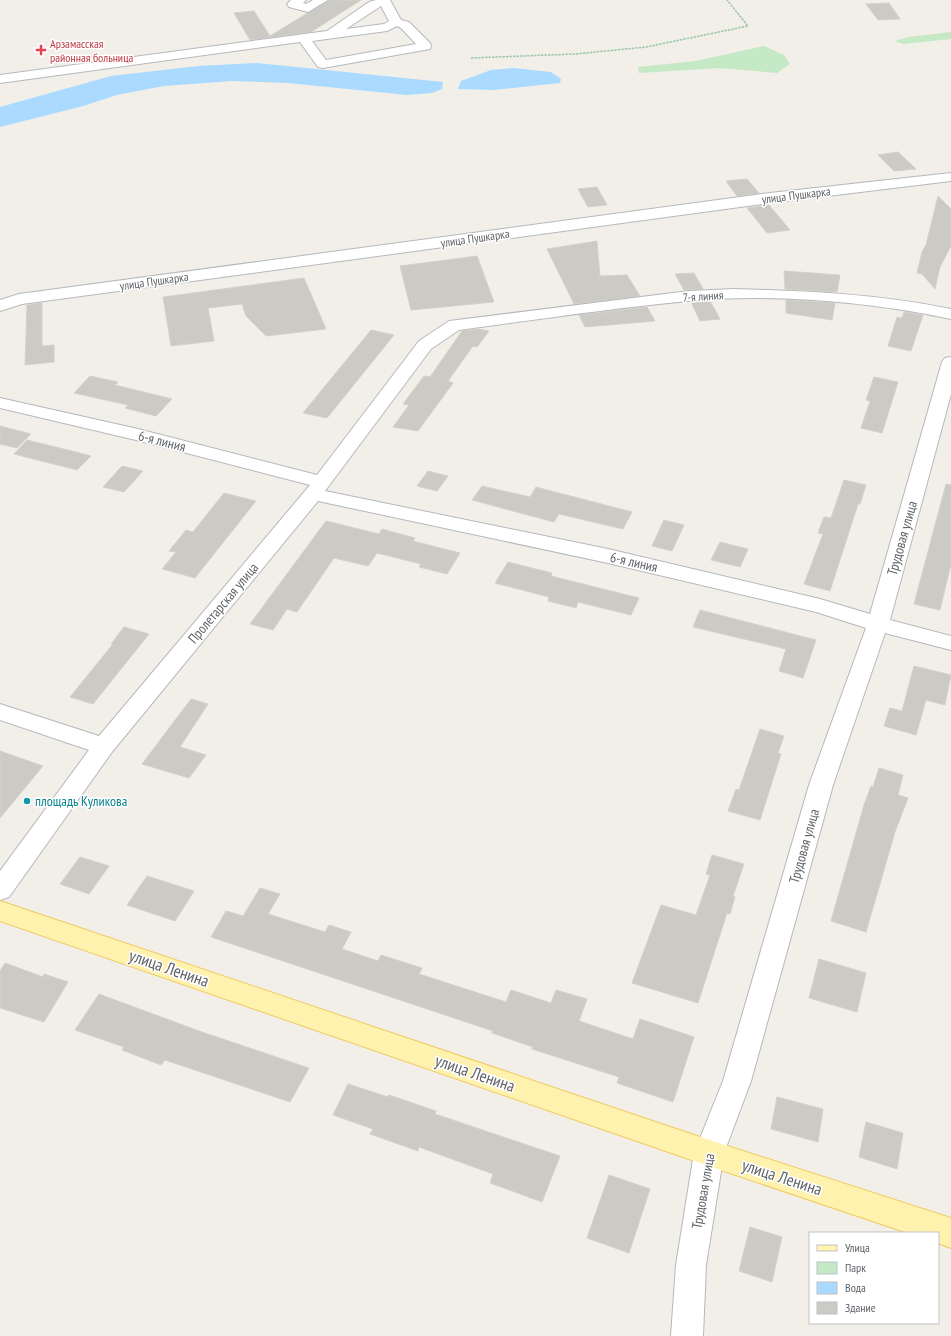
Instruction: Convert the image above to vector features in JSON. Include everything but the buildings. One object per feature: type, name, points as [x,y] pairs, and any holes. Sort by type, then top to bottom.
[{"type":"main road","name":"улица Ленина","points":[[0,912],[709,1153],[951,1233]]},
{"type":"street","points":[[300,0],[293,4],[308,8],[322,0]]},
{"type":"street","points":[[303,38],[323,64],[425,46],[405,25],[396,22],[385,1],[373,5],[328,35]]},
{"type":"street","points":[[0,79],[387,27],[396,22]]},
{"type":"street","points":[[944,178],[951,192]]},
{"type":"street","name":"улица Пушкарка","points":[[0,306],[19,299],[762,199],[944,178]]},
{"type":"street","name":"7-я линия","points":[[455,325],[689,296],[734,294],[816,296],[922,308],[951,314]]},
{"type":"street","name":"Пролетарская улица","points":[[0,890],[104,746],[318,488],[425,345],[444,330],[455,325]]},
{"type":"street","name":"Трудовая улица","points":[[687,1336],[691,1265],[709,1153],[737,1081],[821,785],[878,624],[951,362]]},
{"type":"street","name":"6-я линия","points":[[0,403],[138,435],[318,488],[820,606],[878,624],[951,643]]},
{"type":"street","points":[[0,712],[104,746]]},
{"type":"path","points":[[471,58],[575,54],[646,47],[748,26],[728,0]]},
{"type":"green space","points":[[951,32],[951,39],[903,44],[895,41],[909,37]]},
{"type":"green space","points":[[764,46],[784,55],[790,64],[777,73],[720,68],[639,73],[638,67],[696,61]]},
{"type":"water","points":[[257,63],[443,82],[442,89],[432,93],[407,95],[288,83],[232,81],[164,86],[117,95],[83,106],[0,127],[0,107],[111,76],[198,66]]},
{"type":"water","points":[[513,68],[551,72],[561,79],[560,83],[493,90],[458,89],[461,81],[491,70]]},
{"type":"place","name":"Арзамасская районная больница","points":[[41,50]]},
{"type":"place","name":"площадь Куликова","points":[[27,801]]}]
